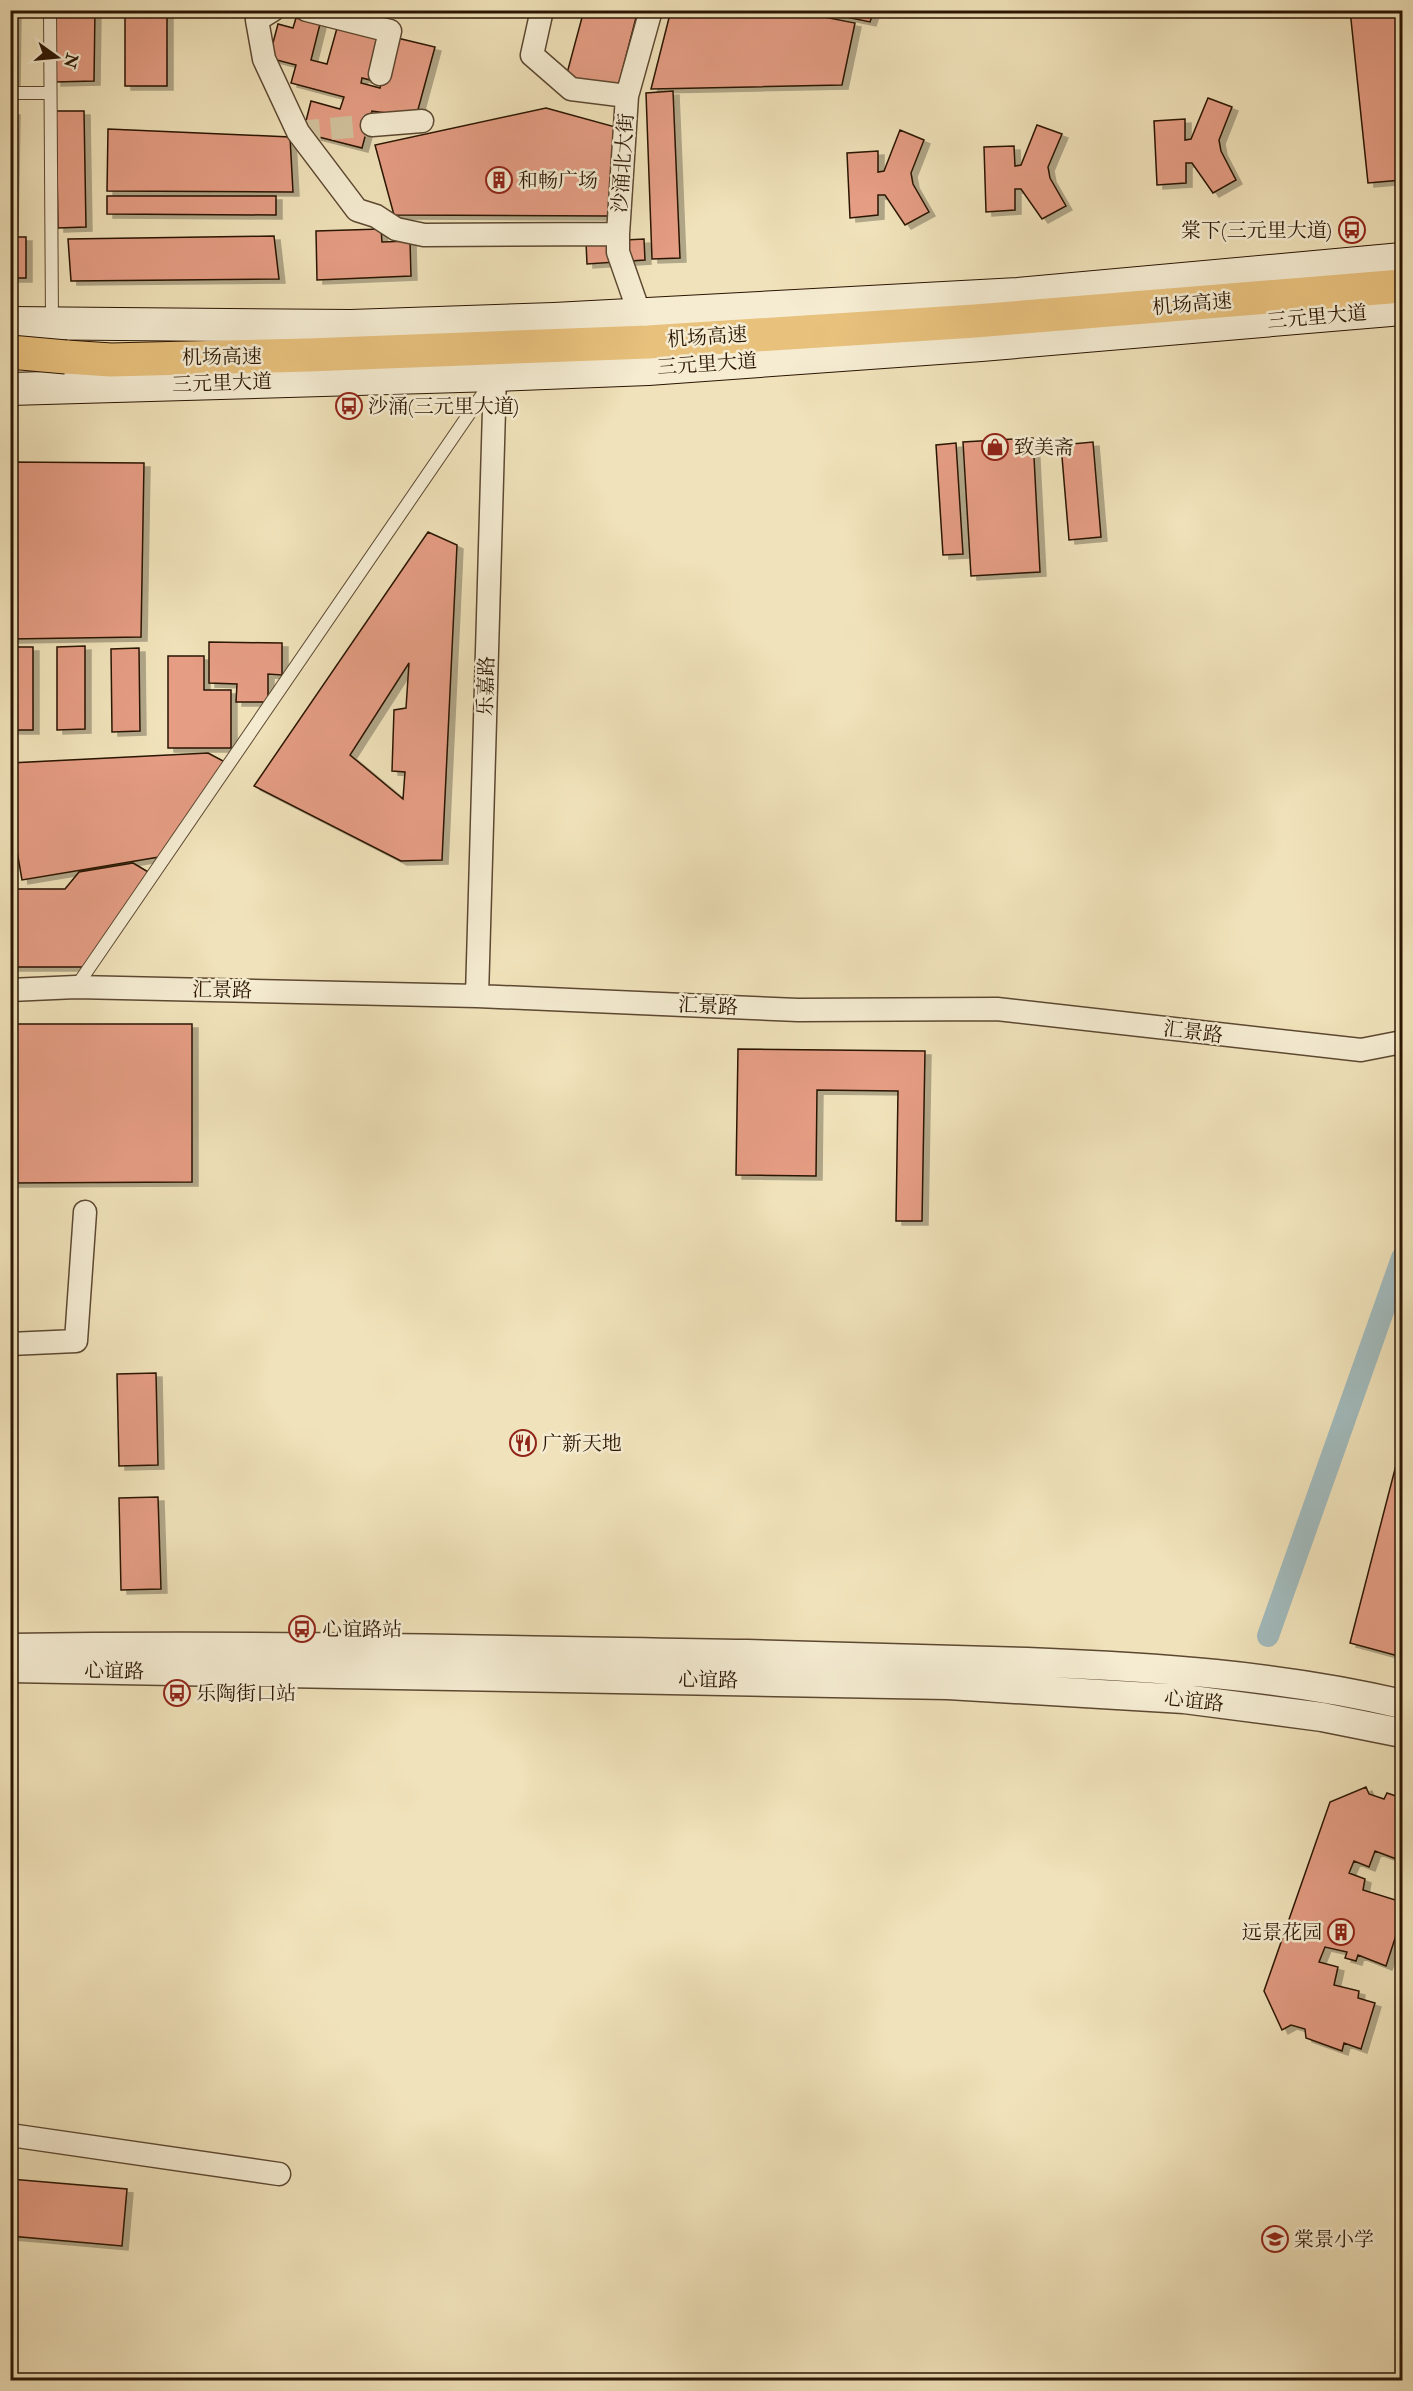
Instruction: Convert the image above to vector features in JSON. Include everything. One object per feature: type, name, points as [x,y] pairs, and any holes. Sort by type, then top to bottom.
[{"type":"highway","name":"机场高速","points":[[10,358],[66,372],[111,360],[415,352],[648,342],[986,320],[1402,286]]},
{"type":"highway","points":[[10,352],[66,372]]},
{"type":"main road","points":[[10,323],[351,326],[640,315],[1018,294],[1402,259]]},
{"type":"main road","name":"三元里大道","points":[[10,389],[66,372],[495,375],[648,369],[981,345],[1402,309]]},
{"type":"street","points":[[273,10],[257,20],[264,59],[298,132],[357,210],[376,216],[396,229],[424,235],[618,234]]},
{"type":"street","points":[[307,10],[390,31],[380,74]]},
{"type":"street","points":[[542,10],[532,56],[571,89],[627,96]]},
{"type":"street","name":"沙涌北大街","points":[[640,315],[618,252],[618,234],[627,96],[651,10]]},
{"type":"street","points":[[372,125],[422,121]]},
{"type":"street","points":[[57,322],[49,329],[44,344],[44,364],[48,374],[66,372]]},
{"type":"street","name":"乐嘉路","points":[[477,996],[495,375]]},
{"type":"street","name":"汇景路","points":[[10,990],[76,987],[477,996],[798,1010],[997,1009],[1361,1050],[1402,1042]]},
{"type":"street","points":[[10,1344],[76,1341],[85,1212]]},
{"type":"street","name":"心谊路","points":[[10,1648],[206,1645],[862,1656],[1145,1667],[1266,1680],[1353,1693],[1402,1704]]},
{"type":"street","name":"心谊路","points":[[10,1668],[960,1686],[1184,1699],[1322,1717],[1402,1733]]},
{"type":"street","points":[[10,2135],[279,2174]]},
{"type":"lane","points":[[51,10],[50,93],[57,322]]},
{"type":"lane","points":[[10,93],[50,93]]},
{"type":"lane","points":[[76,987],[495,375]]},
{"type":"building","points":[[10,10],[15,10],[14,83],[10,83]]},
{"type":"building","points":[[56,10],[95,10],[94,81],[55,82]]},
{"type":"building","points":[[125,10],[167,10],[167,86],[125,86]]},
{"type":"building","points":[[584,10],[638,10],[617,91],[566,77]]},
{"type":"building","points":[[671,10],[788,10],[855,23],[842,85],[651,89]]},
{"type":"building","points":[[812,10],[874,10],[870,22]]},
{"type":"building","points":[[1350,10],[1402,10],[1402,180],[1368,183]]},
{"type":"building","points":[[296,18],[320,24],[311,60],[327,64],[339,21],[386,33],[374,81],[362,78],[361,83],[380,88],[393,37],[435,47],[416,117],[372,111],[362,148],[303,133],[311,101],[340,109],[344,97],[291,83],[296,65],[269,58],[278,24],[293,28]]},
{"type":"building","points":[[673,91],[680,258],[652,259],[646,93]]},
{"type":"building","points":[[1208,98],[1232,107],[1219,140],[1221,151],[1236,180],[1213,193],[1192,163],[1186,163],[1186,183],[1157,185],[1154,121],[1185,119],[1185,140],[1191,139]]},
{"type":"building","name":"和畅广场","points":[[546,108],[619,128],[610,216],[394,215],[375,145]]},
{"type":"building","points":[[10,111],[14,111],[12,228],[10,228]]},
{"type":"building","points":[[56,111],[84,111],[86,227],[58,228]]},
{"type":"building","points":[[1037,125],[1062,134],[1048,167],[1050,178],[1066,206],[1042,219],[1021,189],[1015,189],[1015,210],[986,212],[984,147],[1014,146],[1015,166],[1021,165]]},
{"type":"building","points":[[108,129],[290,137],[293,192],[107,191]]},
{"type":"building","points":[[900,130],[924,140],[911,173],[913,184],[929,212],[905,225],[885,195],[878,195],[878,215],[850,218],[847,153],[878,151],[878,172],[884,171]]},
{"type":"building","points":[[107,196],[276,196],[276,215],[107,214]]},
{"type":"building","points":[[381,229],[382,242],[410,241],[411,276],[317,280],[316,231]]},
{"type":"building","points":[[274,236],[279,279],[71,281],[68,239]]},
{"type":"building","points":[[10,237],[26,237],[26,278],[10,278]]},
{"type":"building","points":[[644,239],[645,260],[587,264],[586,242]]},
{"type":"building","points":[[1033,438],[1040,572],[971,576],[963,442]]},
{"type":"building","points":[[1093,442],[1101,537],[1069,540],[1061,445]]},
{"type":"building","points":[[956,443],[963,554],[943,555],[936,445]]},
{"type":"building","points":[[10,462],[144,463],[141,637],[10,639]]},
{"type":"building","points":[[428,532],[457,545],[442,860],[401,861],[254,786]],"holes":[[[409,663],[406,708],[394,710],[392,771],[405,772],[403,799],[350,755]]]},
{"type":"building","points":[[209,642],[282,643],[282,675],[268,674],[268,702],[236,702],[237,684],[209,683]]},
{"type":"building","points":[[1402,644],[1402,720],[1399,720]]},
{"type":"building","points":[[85,646],[85,729],[57,730],[57,647]]},
{"type":"building","points":[[10,647],[33,647],[33,730],[10,730]]},
{"type":"building","points":[[139,648],[140,731],[112,732],[111,649]]},
{"type":"building","points":[[168,656],[204,656],[204,690],[231,690],[231,748],[168,748]]},
{"type":"building","points":[[208,753],[225,762],[159,857],[22,880],[10,811],[10,763]]},
{"type":"building","points":[[133,863],[150,873],[85,967],[10,967],[10,924],[15,889],[65,889],[79,872]]},
{"type":"building","points":[[10,1024],[192,1024],[192,1182],[10,1183]]},
{"type":"building","points":[[738,1049],[925,1051],[922,1221],[896,1221],[898,1091],[817,1090],[816,1176],[736,1175]]},
{"type":"building","points":[[156,1373],[158,1465],[119,1466],[117,1374]]},
{"type":"building","points":[[1402,1442],[1402,1657],[1350,1643]]},
{"type":"building","points":[[158,1497],[161,1589],[121,1590],[119,1498]]},
{"type":"building","name":"远景花园","points":[[1366,1787],[1369,1794],[1384,1799],[1387,1793],[1402,1798],[1402,1855],[1399,1860],[1375,1851],[1369,1867],[1354,1861],[1349,1873],[1365,1879],[1363,1890],[1402,1902],[1402,1917],[1386,1966],[1358,1955],[1356,1961],[1345,1958],[1347,1952],[1325,1947],[1319,1962],[1338,1967],[1334,1985],[1359,1991],[1358,1998],[1375,2003],[1361,2049],[1344,2043],[1342,2051],[1306,2038],[1305,2029],[1291,2025],[1282,2030],[1264,1991],[1330,1802]]},
{"type":"building","points":[[10,2179],[127,2189],[122,2246],[10,2236]]},
{"type":"waterway","points":[[1268,1636],[1402,1258]]},
{"type":"tunnel","points":[[298,132],[372,125]]},
{"type":"place","name":"和畅广场","points":[[499,180]]},
{"type":"place","name":"棠下(三元里大道)","points":[[1352,230]]},
{"type":"place","name":"沙涌(三元里大道)","points":[[349,406]]},
{"type":"place","name":"致美斋","points":[[995,447]]},
{"type":"place","name":"广新天地","points":[[523,1443]]},
{"type":"place","name":"心谊路站","points":[[302,1629]]},
{"type":"place","name":"乐陶街口站","points":[[177,1693]]},
{"type":"place","name":"远景花园","points":[[1341,1932]]},
{"type":"place","name":"棠景小学","points":[[1275,2239]]}]
